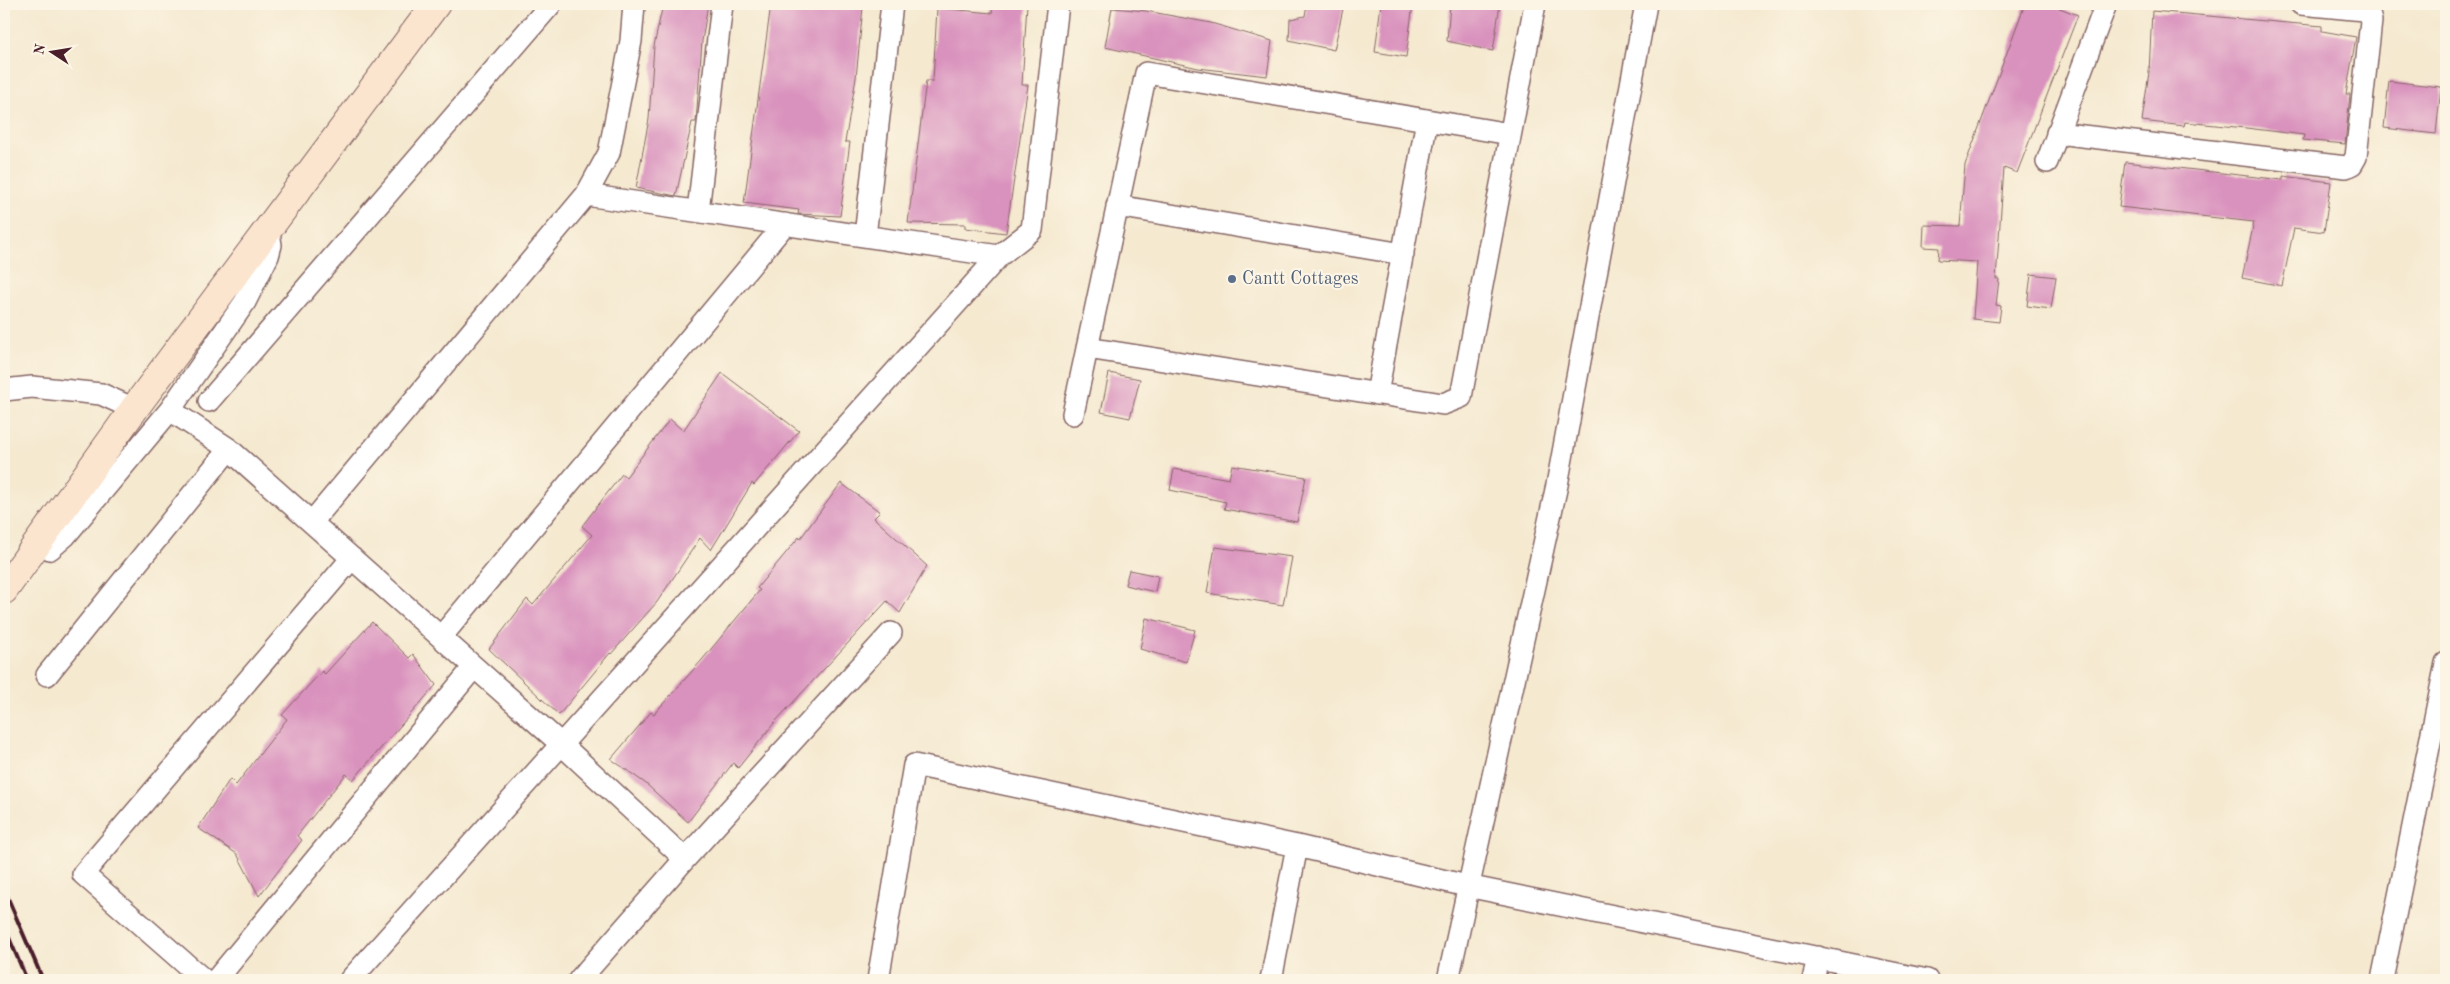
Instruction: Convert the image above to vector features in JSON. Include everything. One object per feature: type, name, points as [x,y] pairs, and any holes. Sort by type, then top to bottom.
[{"type":"main road","points":[[4,590],[134,410],[436,4]]},
{"type":"street","points":[[209,401],[551,4]]},
{"type":"street","points":[[312,522],[586,194],[609,152],[631,41],[634,4]]},
{"type":"street","points":[[698,211],[722,4]]},
{"type":"street","points":[[865,236],[892,4]]},
{"type":"street","points":[[350,980],[999,256],[1032,230],[1058,4]]},
{"type":"street","points":[[1087,348],[1443,404],[1461,397],[1535,4]]},
{"type":"street","points":[[1448,980],[1467,886],[1557,485],[1646,4]]},
{"type":"street","points":[[2047,162],[2106,4]]},
{"type":"street","points":[[2057,133],[2346,167],[2352,164],[2356,157],[2372,21],[2369,14],[2364,10],[2301,4]]},
{"type":"street","points":[[1073,414],[1146,73],[1510,134]]},
{"type":"street","points":[[1377,394],[1427,120]]},
{"type":"street","points":[[586,194],[999,256]]},
{"type":"street","points":[[1117,206],[1403,254]]},
{"type":"street","points":[[440,637],[785,224]]},
{"type":"street","points":[[39,544],[50,549],[65,536],[170,410],[245,302],[268,256],[271,245],[270,239],[266,235]]},
{"type":"street","points":[[4,390],[32,386],[102,394],[134,410]]},
{"type":"street","points":[[170,410],[229,449],[562,744],[685,859]]},
{"type":"street","points":[[47,675],[229,449]]},
{"type":"street","points":[[204,980],[83,874],[352,558]]},
{"type":"street","points":[[579,980],[685,859],[890,634]]},
{"type":"street","points":[[2382,980],[2446,663]]},
{"type":"street","points":[[216,980],[474,667]]},
{"type":"street","points":[[878,980],[914,765],[1297,846],[1467,886],[1927,980]]},
{"type":"street","points":[[1270,980],[1297,846]]},
{"type":"street","points":[[1813,980],[1818,957]]},
{"type":"building","points":[[663,4],[708,4],[702,41],[696,122],[692,122],[676,196],[636,188],[649,119],[654,46]]},
{"type":"building","points":[[771,4],[851,4],[863,7],[856,78],[845,142],[850,142],[840,216],[798,214],[799,210],[744,203]]},
{"type":"building","points":[[993,4],[1027,4],[1022,85],[1028,85],[1006,233],[965,228],[965,224],[908,223],[926,81],[933,81],[937,8],[992,13]]},
{"type":"building","points":[[1307,4],[1344,4],[1334,50],[1289,40],[1290,19],[1305,16]]},
{"type":"building","points":[[1381,4],[1413,4],[1406,57],[1375,52]]},
{"type":"building","points":[[1450,4],[1500,4],[1493,51],[1447,41]]},
{"type":"building","points":[[2025,4],[2049,4],[2078,15],[2017,173],[2004,168],[1996,279],[1999,279],[1996,305],[2001,306],[1999,322],[1973,319],[1977,262],[1938,260],[1939,248],[1923,247],[1924,225],[1960,226],[1965,165]]},
{"type":"building","points":[[1112,8],[1146,11],[1211,23],[1272,41],[1267,76],[1198,68],[1105,47]]},
{"type":"building","points":[[2152,11],[2322,26],[2322,31],[2356,37],[2346,94],[2350,94],[2345,144],[2303,140],[2304,135],[2246,128],[2185,122],[2184,126],[2142,121],[2149,72]]},
{"type":"building","points":[[2389,81],[2441,87],[2436,134],[2384,128]]},
{"type":"building","points":[[2125,162],[2283,180],[2283,176],[2331,182],[2324,232],[2294,228],[2282,286],[2242,278],[2254,222],[2119,207]]},
{"type":"building","points":[[2031,274],[2056,277],[2051,309],[2027,306]]},
{"type":"building","points":[[722,373],[799,431],[754,485],[752,483],[711,550],[700,538],[657,602],[610,653],[559,715],[489,649],[527,599],[533,605],[592,535],[582,526],[622,474],[626,477],[670,419],[683,431]]},
{"type":"building","points":[[1109,373],[1140,379],[1130,418],[1101,412]]},
{"type":"building","points":[[1232,465],[1306,477],[1297,522],[1224,509],[1226,502],[1170,490],[1174,469],[1229,479]]},
{"type":"building","points":[[841,483],[880,512],[874,518],[927,566],[900,613],[887,601],[775,722],[738,768],[733,763],[688,822],[645,783],[611,759],[651,712],[654,714],[702,660],[760,590],[757,588],[799,537],[800,539]]},
{"type":"building","points":[[1215,547],[1292,557],[1283,605],[1207,593]]},
{"type":"building","points":[[1129,570],[1158,576],[1155,592],[1125,585]]},
{"type":"building","points":[[1146,618],[1195,630],[1186,662],[1140,649]]},
{"type":"building","points":[[372,622],[409,658],[413,654],[436,685],[353,780],[346,774],[297,836],[302,840],[259,896],[237,854],[198,828],[230,779],[236,785],[287,719],[282,715],[322,671],[325,674]]},
{"type":"railway","points":[[4,889],[43,980]]},
{"type":"railway","points":[[4,926],[27,980]]},
{"type":"place","name":"Cantt Cottages","points":[[1232,279]]}]
